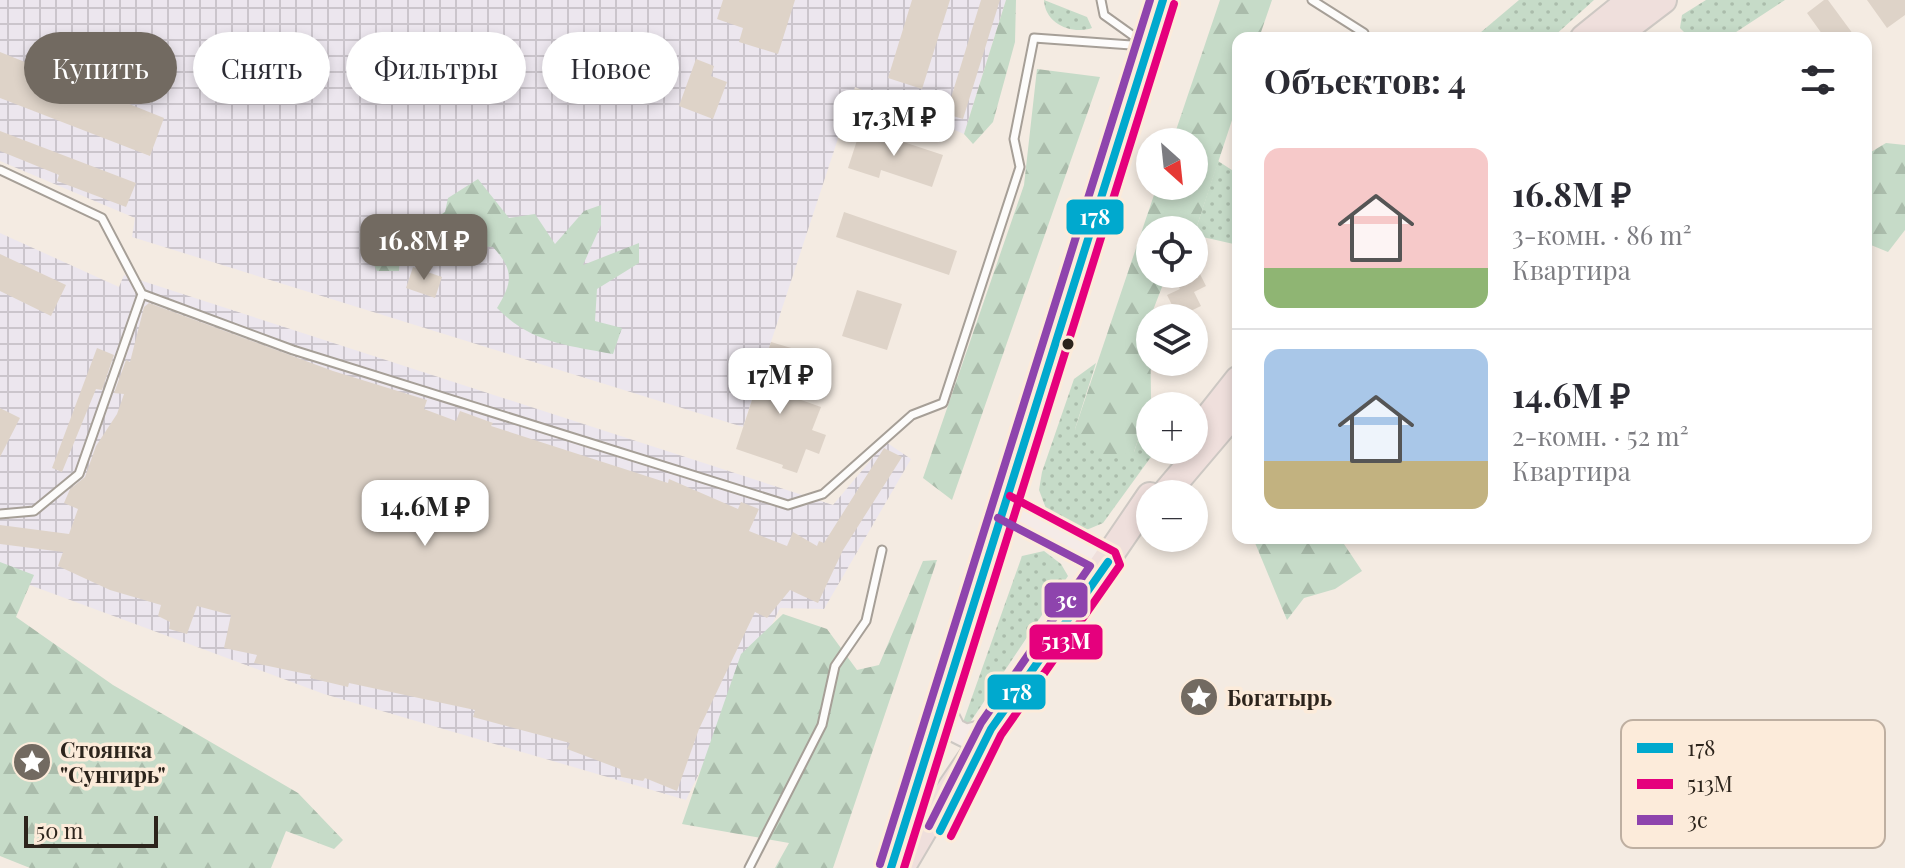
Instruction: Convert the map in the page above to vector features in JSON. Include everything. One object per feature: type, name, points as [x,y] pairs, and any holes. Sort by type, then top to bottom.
[{"type":"highway","points":[[1591,32],[1631,0]]},
{"type":"highway","points":[[1621,32],[1663,0]]},
{"type":"highway","points":[[1208,418],[1232,388]]},
{"type":"highway","points":[[1177,480],[1232,415]]},
{"type":"highway","points":[[901,868],[991,729],[1136,518]]},
{"type":"highway","points":[[1108,562],[1136,529]]},
{"type":"highway","points":[[923,868],[991,729]]},
{"type":"main road","points":[[891,868],[1163,0]]},
{"type":"main road","points":[[1004,507],[1108,562]]},
{"type":"main road","points":[[941,704],[954,730],[966,736],[991,729]]},
{"type":"lane","points":[[1101,0],[1104,15],[1147,46]]},
{"type":"lane","points":[[1312,0],[1362,32]]},
{"type":"lane","points":[[0,170],[102,218],[142,294],[293,350],[788,505],[823,494],[912,415],[943,403],[1020,167],[1014,139],[1034,38],[1147,46]]},
{"type":"lane","points":[[0,514],[34,511],[79,474],[142,294]]},
{"type":"lane","points":[[749,868],[822,725],[835,666],[866,621],[882,550]]},
{"type":"shaded area","points":[[0,0],[1006,0],[964,134],[855,87],[743,427],[132,237],[135,218],[0,161]]},
{"type":"shaded area","points":[[0,233],[119,287],[124,275],[833,505],[886,442],[911,459],[824,609],[780,608],[686,800],[324,694],[0,574]]},
{"type":"green space","points":[[1006,0],[1016,0],[1015,42],[993,122],[973,144],[964,134]]},
{"type":"green space","points":[[1044,0],[1087,17],[1092,28],[1076,30],[1061,26],[1049,15]]},
{"type":"green space","points":[[1220,0],[1272,0],[1261,32],[1232,32],[1232,120],[1208,193],[1208,128],[1177,128]]},
{"type":"green space","points":[[1519,0],[1594,0],[1559,32],[1481,32]]},
{"type":"green space","points":[[1706,0],[1785,0],[1736,32],[1684,32],[1680,28],[1682,15]]},
{"type":"green space","points":[[1037,69],[1100,77],[952,500],[923,478],[1024,185]]},
{"type":"green space","points":[[1886,143],[1905,145],[1905,230],[1888,252],[1872,245],[1872,151]]},
{"type":"green space","points":[[1218,161],[1232,170],[1232,244],[1208,238],[1208,216],[1200,216],[1208,200]]},
{"type":"green space","points":[[478,179],[509,218],[535,214],[555,244],[584,211],[601,205],[601,225],[583,265],[639,243],[639,263],[597,289],[595,321],[622,328],[613,354],[550,341],[510,320],[497,308],[506,291],[509,276],[505,263],[493,247],[433,244],[400,251],[399,271],[377,271],[368,253],[387,236],[415,229],[445,212],[448,198]]},
{"type":"green space","points":[[1152,200],[1206,200],[1200,216],[1147,216]]},
{"type":"green space","points":[[1136,248],[1136,288],[1162,288],[1155,304],[1136,304],[1136,376],[1151,376],[1151,392],[1136,392],[1134,452],[1101,459],[1075,429]]},
{"type":"green space","points":[[1096,363],[1075,429],[1134,452],[1136,446],[1136,464],[1146,464],[1103,523],[1084,531],[1067,527],[1047,511],[1039,490],[1042,472],[1074,379]]},
{"type":"green space","points":[[1255,544],[1344,544],[1362,571],[1335,589],[1304,598],[1287,620]]},
{"type":"green space","points":[[1044,551],[1061,564],[1068,576],[965,730],[961,728],[1022,556]]},
{"type":"green space","points":[[937,560],[833,868],[775,868],[789,843],[682,824],[741,654],[783,614],[827,629],[857,670],[879,665],[923,561]]},
{"type":"green space","points":[[0,562],[34,575],[16,617],[113,685],[298,793],[343,840],[334,849],[286,831],[271,868],[30,868],[0,856]]},
{"type":"building","points":[[723,0],[795,0],[778,54],[739,42],[743,28],[717,19]]},
{"type":"building","points":[[912,0],[950,0],[922,89],[888,78]]},
{"type":"building","points":[[981,0],[1000,0],[963,119],[946,114]]},
{"type":"building","points":[[1828,0],[1852,32],[1821,32],[1807,13]]},
{"type":"building","points":[[1867,0],[1905,0],[1905,15],[1887,28]]},
{"type":"building","points":[[0,52],[24,62],[24,104],[129,104],[164,118],[150,156],[0,98]]},
{"type":"building","points":[[696,59],[714,66],[711,76],[727,82],[713,119],[679,106]]},
{"type":"building","points":[[861,128],[943,155],[932,187],[881,170],[879,178],[848,168]]},
{"type":"building","points":[[0,131],[136,183],[126,207],[57,181],[59,175],[0,151]]},
{"type":"building","points":[[844,212],[957,251],[949,275],[836,237]]},
{"type":"building","points":[[0,254],[66,285],[51,316],[0,291]]},
{"type":"building","points":[[413,267],[442,277],[435,298],[406,288]]},
{"type":"building","points":[[1202,288],[1194,292],[1200,304],[1172,304],[1167,295],[1180,289]]},
{"type":"building","points":[[857,290],[902,304],[887,350],[842,336]]},
{"type":"building","points":[[149,303],[333,371],[427,400],[424,409],[456,421],[460,411],[493,423],[491,426],[668,483],[669,479],[738,509],[741,502],[759,509],[749,531],[787,546],[793,532],[817,546],[819,541],[824,543],[884,448],[902,457],[843,550],[818,603],[790,590],[767,618],[755,612],[699,729],[677,791],[645,778],[643,781],[621,777],[620,769],[567,749],[570,743],[473,717],[475,710],[349,683],[348,687],[310,678],[311,675],[254,663],[257,655],[224,648],[231,615],[197,606],[187,634],[169,629],[170,622],[158,616],[161,605],[110,590],[58,566],[63,552],[0,544],[0,525],[69,534],[78,509],[64,503],[70,489],[85,477],[96,446],[117,414],[124,394],[114,393],[126,360],[130,362],[144,307]]},
{"type":"building","points":[[771,342],[798,350],[784,394],[821,407],[812,430],[826,435],[819,454],[806,449],[797,473],[736,449]]},
{"type":"building","points":[[97,348],[114,355],[102,390],[96,389],[62,472],[52,468]]},
{"type":"building","points":[[0,408],[20,418],[0,457]]},
{"type":"transit line","name":"3с","points":[[880,864],[1150,0]]},
{"type":"transit line","name":"178","points":[[891,868],[1163,0]]},
{"type":"transit line","name":"513М","points":[[904,868],[1174,4]]},
{"type":"transit line","name":"513М","points":[[951,836],[1001,735],[1120,565],[1115,552],[1010,496]]},
{"type":"transit line","name":"3с","points":[[929,826],[981,723],[1090,566],[998,518]]},
{"type":"transit line","name":"178","points":[[940,831],[991,729],[1108,562]]},
{"type":"place","name":"Богатырь","points":[[1199,697]]},
{"type":"place","name":"Стоянка \"Сунгирь\"","points":[[32,762]]}]
